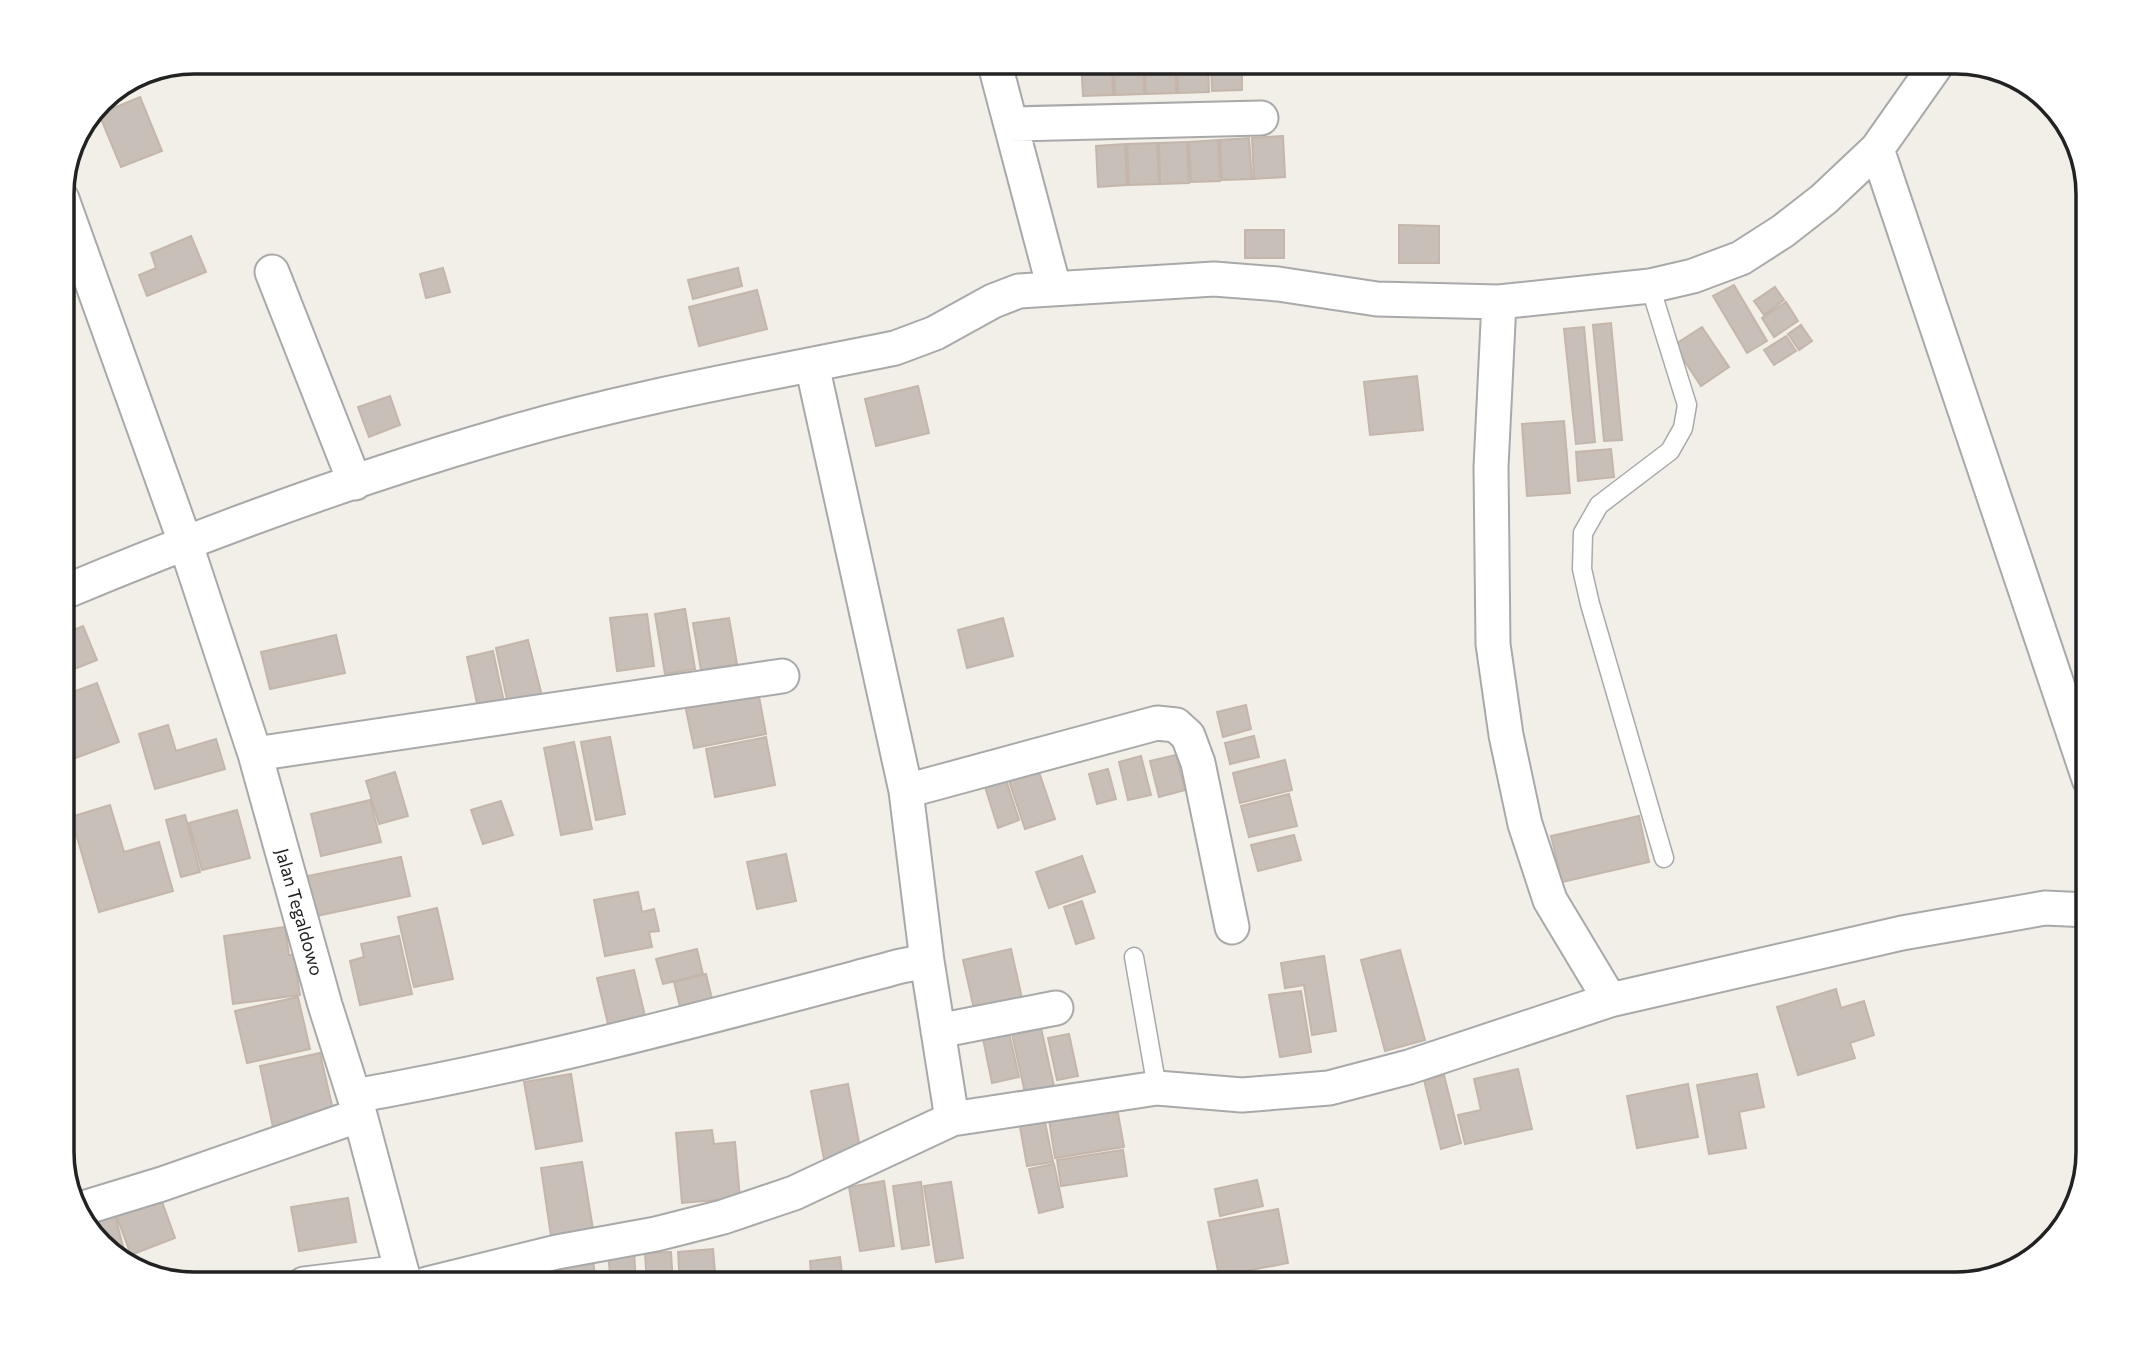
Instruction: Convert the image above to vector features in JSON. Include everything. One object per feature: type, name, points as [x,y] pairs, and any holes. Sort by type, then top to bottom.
[{"type":"street","points":[[997,74],[1054,288]]},
{"type":"street","points":[[74,588],[185,542],[497,436],[589,412],[895,348],[935,333],[993,301],[1019,291],[1214,279],[1278,284],[1377,299],[1499,302],[1650,286],[1693,276],[1741,258],[1783,231],[1824,199],[1877,149],[1930,74]]},
{"type":"street","points":[[1011,124],[1261,118]]},
{"type":"street","points":[[1877,149],[2076,740]]},
{"type":"street","name":"Jalan Tegaldowo","points":[[74,232],[185,542],[255,754],[325,1005],[409,1271]]},
{"type":"street","points":[[272,272],[355,483]]},
{"type":"street","points":[[1499,302],[1491,467],[1493,644],[1506,735],[1525,824],[1550,900],[1610,1000]]},
{"type":"street","points":[[812,365],[905,791],[927,961],[952,1119]]},
{"type":"street","points":[[255,754],[782,676]]},
{"type":"street","points":[[905,791],[1157,723],[1176,724],[1188,736],[1198,763],[1232,927]]},
{"type":"street","points":[[459,1271],[656,1234],[723,1217],[794,1193],[952,1119],[1157,1088],[1242,1095],[1329,1088],[1409,1067],[1610,1000],[1902,933],[2045,908],[2076,909]]},
{"type":"street","points":[[87,1207],[162,1184],[357,1106],[432,1083],[927,961]]},
{"type":"street","points":[[938,1031],[1056,1008]]},
{"type":"lane","points":[[1650,286],[1687,404],[1683,428],[1670,452],[1599,505],[1583,533],[1582,569],[1664,858]]},
{"type":"lane","points":[[1134,957],[1157,1088]]},
{"type":"building","points":[[1082,74],[1112,74],[1113,95],[1083,96]]},
{"type":"building","points":[[1114,74],[1143,74],[1144,94],[1115,95]]},
{"type":"building","points":[[1145,74],[1175,74],[1176,93],[1146,94]]},
{"type":"building","points":[[1177,74],[1208,74],[1209,92],[1178,93]]},
{"type":"building","points":[[1211,74],[1242,74],[1242,90],[1212,91]]},
{"type":"building","points":[[140,97],[162,151],[121,167],[101,119],[108,110]]},
{"type":"building","points":[[1283,136],[1285,177],[1254,179],[1252,138]]},
{"type":"building","points":[[1249,138],[1252,179],[1222,180],[1220,140]]},
{"type":"building","points":[[1218,140],[1220,181],[1191,182],[1189,142]]},
{"type":"building","points":[[1187,142],[1189,183],[1160,184],[1159,143]]},
{"type":"building","points":[[1157,143],[1159,184],[1129,185],[1127,144]]},
{"type":"building","points":[[1125,144],[1127,185],[1098,187],[1096,146]]},
{"type":"building","points":[[1399,225],[1439,226],[1439,263],[1399,263]]},
{"type":"building","points":[[1245,230],[1284,230],[1284,258],[1245,258]]},
{"type":"building","points":[[191,236],[206,272],[147,296],[139,275],[156,268],[151,253]]},
{"type":"building","points":[[443,268],[450,292],[426,298],[420,274]]},
{"type":"building","points":[[738,268],[742,286],[693,299],[688,280]]},
{"type":"building","points":[[1734,285],[1767,341],[1747,353],[1713,296]]},
{"type":"building","points":[[1775,287],[1784,300],[1764,315],[1754,301]]},
{"type":"building","points":[[757,290],[767,329],[699,346],[689,307]]},
{"type":"building","points":[[1786,302],[1798,321],[1774,337],[1762,318]]},
{"type":"building","points":[[1611,323],[1622,440],[1604,441],[1593,325]]},
{"type":"building","points":[[1801,325],[1812,341],[1799,350],[1788,334]]},
{"type":"building","points":[[1584,327],[1595,442],[1576,444],[1564,329]]},
{"type":"building","points":[[1702,327],[1729,367],[1701,386],[1674,345]]},
{"type":"building","points":[[1786,336],[1796,351],[1774,365],[1764,350]]},
{"type":"building","points":[[1417,376],[1423,430],[1370,435],[1364,382]]},
{"type":"building","points":[[918,386],[929,433],[876,446],[865,399]]},
{"type":"building","points":[[390,396],[400,425],[369,437],[358,407]]},
{"type":"building","points":[[1564,421],[1570,493],[1527,496],[1522,424]]},
{"type":"building","points":[[1611,449],[1614,477],[1578,481],[1576,452]]},
{"type":"building","points":[[685,609],[695,669],[665,674],[655,614]]},
{"type":"building","points":[[647,614],[654,666],[617,671],[610,618]]},
{"type":"building","points":[[729,618],[737,664],[701,670],[693,623]]},
{"type":"building","points":[[1003,618],[1013,656],[967,668],[958,630]]},
{"type":"building","points":[[83,626],[97,660],[74,669],[74,630]]},
{"type":"building","points":[[336,635],[345,673],[270,689],[261,652]]},
{"type":"building","points":[[528,640],[542,696],[508,704],[496,648]]},
{"type":"building","points":[[493,651],[504,702],[478,708],[467,657]]},
{"type":"building","points":[[97,683],[119,742],[74,759],[74,692]]},
{"type":"building","points":[[758,691],[766,734],[694,748],[685,705]]},
{"type":"building","points":[[1246,705],[1251,729],[1223,737],[1217,712]]},
{"type":"building","points":[[168,725],[176,751],[216,739],[225,769],[155,789],[139,734]]},
{"type":"building","points":[[1254,736],[1259,757],[1230,764],[1225,743]]},
{"type":"building","points":[[610,737],[625,814],[596,820],[581,742]]},
{"type":"building","points":[[766,737],[775,785],[715,797],[706,749]]},
{"type":"building","points":[[574,742],[592,829],[561,835],[544,748]]},
{"type":"building","points":[[1176,755],[1185,790],[1159,797],[1150,761]]},
{"type":"building","points":[[1141,756],[1151,795],[1128,800],[1119,762]]},
{"type":"building","points":[[1285,760],[1292,790],[1240,803],[1233,773]]},
{"type":"building","points":[[1108,769],[1116,799],[1097,804],[1089,774]]},
{"type":"building","points":[[395,772],[408,816],[379,824],[366,781]]},
{"type":"building","points":[[1039,772],[1055,819],[1025,829],[1009,781]]},
{"type":"building","points":[[1006,780],[1019,820],[998,828],[985,787]]},
{"type":"building","points":[[1289,794],[1297,826],[1249,837],[1241,806]]},
{"type":"building","points":[[370,800],[381,842],[321,856],[311,814]]},
{"type":"building","points":[[501,801],[513,835],[483,844],[471,810]]},
{"type":"building","points":[[110,805],[124,852],[159,842],[173,891],[99,912],[74,827],[74,816]]},
{"type":"building","points":[[237,810],[250,858],[202,870],[189,823]]},
{"type":"building","points":[[185,815],[200,872],[181,877],[166,820]]},
{"type":"building","points":[[1639,816],[1649,862],[1562,882],[1551,836]]},
{"type":"building","points":[[1294,835],[1301,860],[1258,871],[1251,845]]},
{"type":"building","points":[[786,854],[796,901],[757,909],[747,862]]},
{"type":"building","points":[[1082,856],[1095,892],[1049,908],[1036,872]]},
{"type":"building","points":[[401,857],[410,896],[312,917],[303,877]]},
{"type":"building","points":[[638,892],[642,912],[654,909],[659,931],[649,932],[652,947],[605,956],[594,900]]},
{"type":"building","points":[[1082,901],[1094,938],[1076,944],[1064,907]]},
{"type":"building","points":[[437,908],[453,979],[414,987],[398,917]]},
{"type":"building","points":[[285,927],[289,955],[294,955],[300,995],[233,1004],[224,936]]},
{"type":"building","points":[[399,936],[412,994],[360,1005],[350,961],[364,957],[361,944]]},
{"type":"building","points":[[697,949],[703,974],[663,984],[656,959]]},
{"type":"building","points":[[1011,949],[1024,1007],[976,1018],[963,960]]},
{"type":"building","points":[[1400,950],[1425,1040],[1385,1051],[1361,960]]},
{"type":"building","points":[[1324,956],[1336,1031],[1312,1035],[1304,985],[1285,988],[1281,963]]},
{"type":"building","points":[[634,970],[645,1016],[608,1024],[597,978]]},
{"type":"building","points":[[706,974],[714,1007],[682,1015],[674,982]]},
{"type":"building","points":[[1836,989],[1841,1008],[1864,1001],[1874,1035],[1850,1043],[1855,1058],[1798,1075],[1777,1007]]},
{"type":"building","points":[[1301,991],[1311,1052],[1280,1057],[1269,995]]},
{"type":"building","points":[[298,997],[310,1049],[247,1063],[235,1011]]},
{"type":"building","points":[[1039,1019],[1054,1086],[1025,1093],[1010,1025]]},
{"type":"building","points":[[1007,1024],[1019,1077],[992,1083],[981,1029]]},
{"type":"building","points":[[1069,1034],[1078,1076],[1057,1080],[1048,1038]]},
{"type":"building","points":[[320,1053],[334,1114],[273,1127],[260,1066]]},
{"type":"building","points":[[1518,1069],[1532,1129],[1465,1144],[1458,1115],[1481,1110],[1474,1079]]},
{"type":"building","points":[[571,1074],[582,1141],[536,1149],[524,1082]]},
{"type":"building","points":[[1757,1074],[1764,1107],[1739,1112],[1746,1148],[1709,1154],[1697,1085]]},
{"type":"building","points":[[1444,1075],[1461,1143],[1441,1149],[1424,1080]]},
{"type":"building","points":[[848,1084],[861,1153],[824,1159],[811,1091]]},
{"type":"building","points":[[1688,1084],[1698,1137],[1637,1148],[1627,1096]]},
{"type":"building","points":[[1117,1108],[1124,1147],[1055,1158],[1049,1119]]},
{"type":"building","points":[[1044,1117],[1053,1162],[1027,1166],[1019,1121]]},
{"type":"building","points":[[712,1130],[714,1144],[735,1142],[740,1198],[682,1203],[676,1133]]},
{"type":"building","points":[[1123,1150],[1127,1176],[1061,1186],[1057,1160]]},
{"type":"building","points":[[582,1162],[593,1229],[551,1236],[541,1168]]},
{"type":"building","points":[[1054,1164],[1063,1207],[1039,1213],[1029,1169]]},
{"type":"building","points":[[1257,1180],[1263,1206],[1220,1216],[1215,1189]]},
{"type":"building","points":[[884,1181],[894,1246],[860,1251],[849,1187]]},
{"type":"building","points":[[921,1182],[929,1245],[902,1249],[893,1186]]},
{"type":"building","points":[[951,1182],[963,1258],[936,1262],[924,1186]]},
{"type":"building","points":[[160,1196],[175,1238],[132,1255],[115,1212]]},
{"type":"building","points":[[348,1198],[356,1242],[299,1251],[291,1207]]},
{"type":"building","points":[[112,1204],[124,1249],[109,1236],[91,1213]]},
{"type":"building","points":[[1278,1209],[1288,1263],[1246,1271],[1218,1271],[1208,1222]]},
{"type":"building","points":[[713,1249],[715,1271],[679,1271],[678,1252]]},
{"type":"building","points":[[634,1252],[635,1271],[610,1271],[608,1254]]},
{"type":"building","points":[[671,1252],[672,1271],[646,1271],[645,1253]]},
{"type":"building","points":[[840,1257],[842,1271],[811,1271],[810,1261]]},
{"type":"building","points":[[593,1259],[594,1271],[545,1271]]}]
